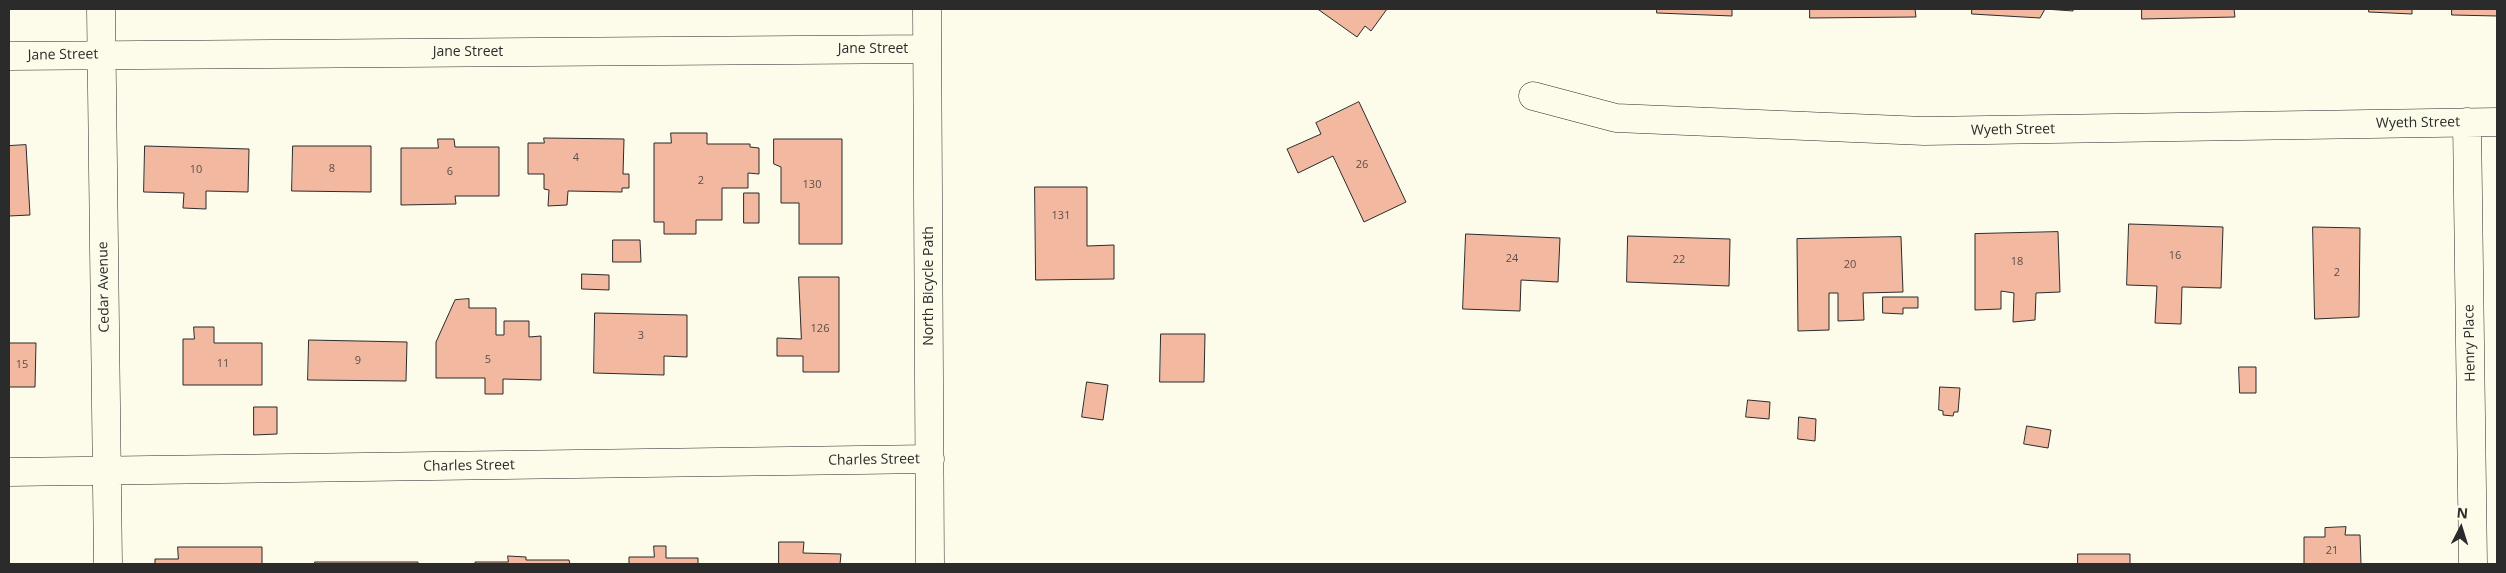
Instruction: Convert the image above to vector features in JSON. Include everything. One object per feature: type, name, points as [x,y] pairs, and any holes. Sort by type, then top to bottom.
[{"type":"street","name":"Cedar Avenue","points":[[101,9],[100,55],[108,564]]},
{"type":"street","name":"North Bicycle Path","points":[[927,9],[930,564]]},
{"type":"street","name":"Jane Street","points":[[9,56],[927,49]]},
{"type":"street","name":"Wyeth Street","points":[[1532,96],[1616,118],[1924,131],[2497,122]]},
{"type":"street","name":"Henry Place","points":[[2467,122],[2473,564]]},
{"type":"street","name":"Charles Street","points":[[9,472],[930,459]]},
{"type":"building","points":[[1320,9],[1387,9],[1371,31],[1365,26],[1357,37]]},
{"type":"building","points":[[1657,9],[1732,9],[1732,16],[1657,13]]},
{"type":"building","points":[[1810,9],[1915,9],[1916,17],[1810,18]]},
{"type":"building","points":[[1972,9],[2045,9],[2040,18],[1972,14]]},
{"type":"building","points":[[2045,9],[2073,9],[2073,11]]},
{"type":"building","points":[[2142,9],[2234,9],[2235,17],[2142,19]]},
{"type":"building","points":[[2369,9],[2412,9],[2412,14],[2369,12]]},
{"type":"building","points":[[2452,9],[2497,9],[2497,16],[2452,15]]},
{"type":"building","points":[[1359,102],[1406,202],[1364,222],[1333,156],[1298,173],[1287,149],[1321,134],[1316,123]]},
{"type":"building","points":[[671,133],[707,133],[707,144],[750,144],[750,147],[759,148],[759,174],[748,173],[748,188],[722,188],[722,220],[696,220],[696,234],[664,234],[664,222],[654,222],[654,143],[671,143]]},
{"type":"building","points":[[544,138],[624,139],[623,174],[629,174],[629,188],[622,188],[622,192],[568,191],[567,205],[548,206],[549,190],[544,189],[544,174],[528,174],[528,143],[544,143]]},
{"type":"building","points":[[438,139],[454,139],[455,147],[499,147],[499,196],[455,196],[456,204],[401,205],[401,148],[438,148]]},
{"type":"building","points":[[774,139],[842,139],[842,244],[799,244],[799,203],[781,203],[781,167],[774,164]]},
{"type":"building","points":[[26,145],[30,215],[9,216],[9,146]]},
{"type":"building","points":[[145,146],[249,149],[248,192],[206,191],[206,209],[183,208],[184,193],[144,192]]},
{"type":"building","points":[[293,146],[371,146],[371,192],[292,191]]},
{"type":"building","points":[[1035,187],[1087,187],[1087,246],[1114,245],[1114,279],[1036,280]]},
{"type":"building","points":[[744,193],[759,193],[759,223],[744,223]]},
{"type":"building","points":[[2129,224],[2223,227],[2221,288],[2182,287],[2181,324],[2155,323],[2157,286],[2127,285]]},
{"type":"building","points":[[2313,227],[2360,228],[2359,317],[2315,319]]},
{"type":"building","points":[[2058,232],[2060,292],[2036,293],[2035,320],[2013,322],[2014,293],[2001,291],[2001,309],[1975,310],[1975,234]]},
{"type":"building","points":[[1466,234],[1560,238],[1558,282],[1521,280],[1520,311],[1463,309]]},
{"type":"building","points":[[1628,236],[1730,239],[1729,286],[1627,282]]},
{"type":"building","points":[[1901,237],[1903,292],[1863,293],[1864,320],[1838,321],[1838,293],[1829,293],[1829,330],[1798,331],[1797,239]]},
{"type":"building","points":[[613,240],[640,240],[641,262],[613,262]]},
{"type":"building","points":[[582,274],[609,275],[609,290],[582,289]]},
{"type":"building","points":[[799,277],[839,277],[839,372],[803,372],[803,356],[777,356],[777,338],[801,339]]},
{"type":"building","points":[[1883,297],[1918,297],[1918,308],[1903,308],[1903,314],[1883,313]]},
{"type":"building","points":[[469,299],[469,308],[496,308],[496,335],[504,335],[504,321],[529,321],[529,337],[541,336],[541,380],[503,379],[503,394],[485,394],[485,378],[436,378],[436,342],[455,300]]},
{"type":"building","points":[[595,313],[687,315],[687,357],[664,356],[664,375],[594,373]]},
{"type":"building","points":[[194,327],[214,327],[214,343],[262,343],[262,385],[183,385],[183,339],[194,339]]},
{"type":"building","points":[[1161,334],[1205,334],[1204,382],[1160,382]]},
{"type":"building","points":[[309,340],[407,342],[406,381],[308,380]]},
{"type":"building","points":[[9,343],[36,343],[35,387],[9,387]]},
{"type":"building","points":[[2239,367],[2256,367],[2256,393],[2240,393]]},
{"type":"building","points":[[1087,382],[1108,385],[1103,420],[1082,417]]},
{"type":"building","points":[[1940,387],[1960,388],[1958,412],[1954,412],[1953,416],[1943,415],[1943,411],[1939,410]]},
{"type":"building","points":[[1748,400],[1770,402],[1769,419],[1746,417]]},
{"type":"building","points":[[254,407],[277,407],[277,434],[254,435]]},
{"type":"building","points":[[1799,417],[1816,419],[1815,441],[1798,439]]},
{"type":"building","points":[[2027,426],[2051,430],[2048,448],[2024,444]]},
{"type":"building","points":[[2346,527],[2345,535],[2360,535],[2361,564],[2304,564],[2304,537],[2325,537],[2325,528]]},
{"type":"building","points":[[779,542],[804,542],[803,553],[841,554],[840,564],[779,564]]},
{"type":"building","points":[[654,546],[666,546],[666,558],[698,558],[698,564],[629,564],[629,557],[654,557]]},
{"type":"building","points":[[178,547],[262,547],[262,564],[155,564],[155,559],[178,559]]},
{"type":"building","points":[[2078,554],[2130,554],[2130,564],[2078,564]]},
{"type":"building","points":[[508,556],[526,557],[526,560],[569,560],[570,564],[475,564],[475,562],[508,562]]},
{"type":"building","points":[[315,562],[418,562],[418,564],[315,564]]}]
